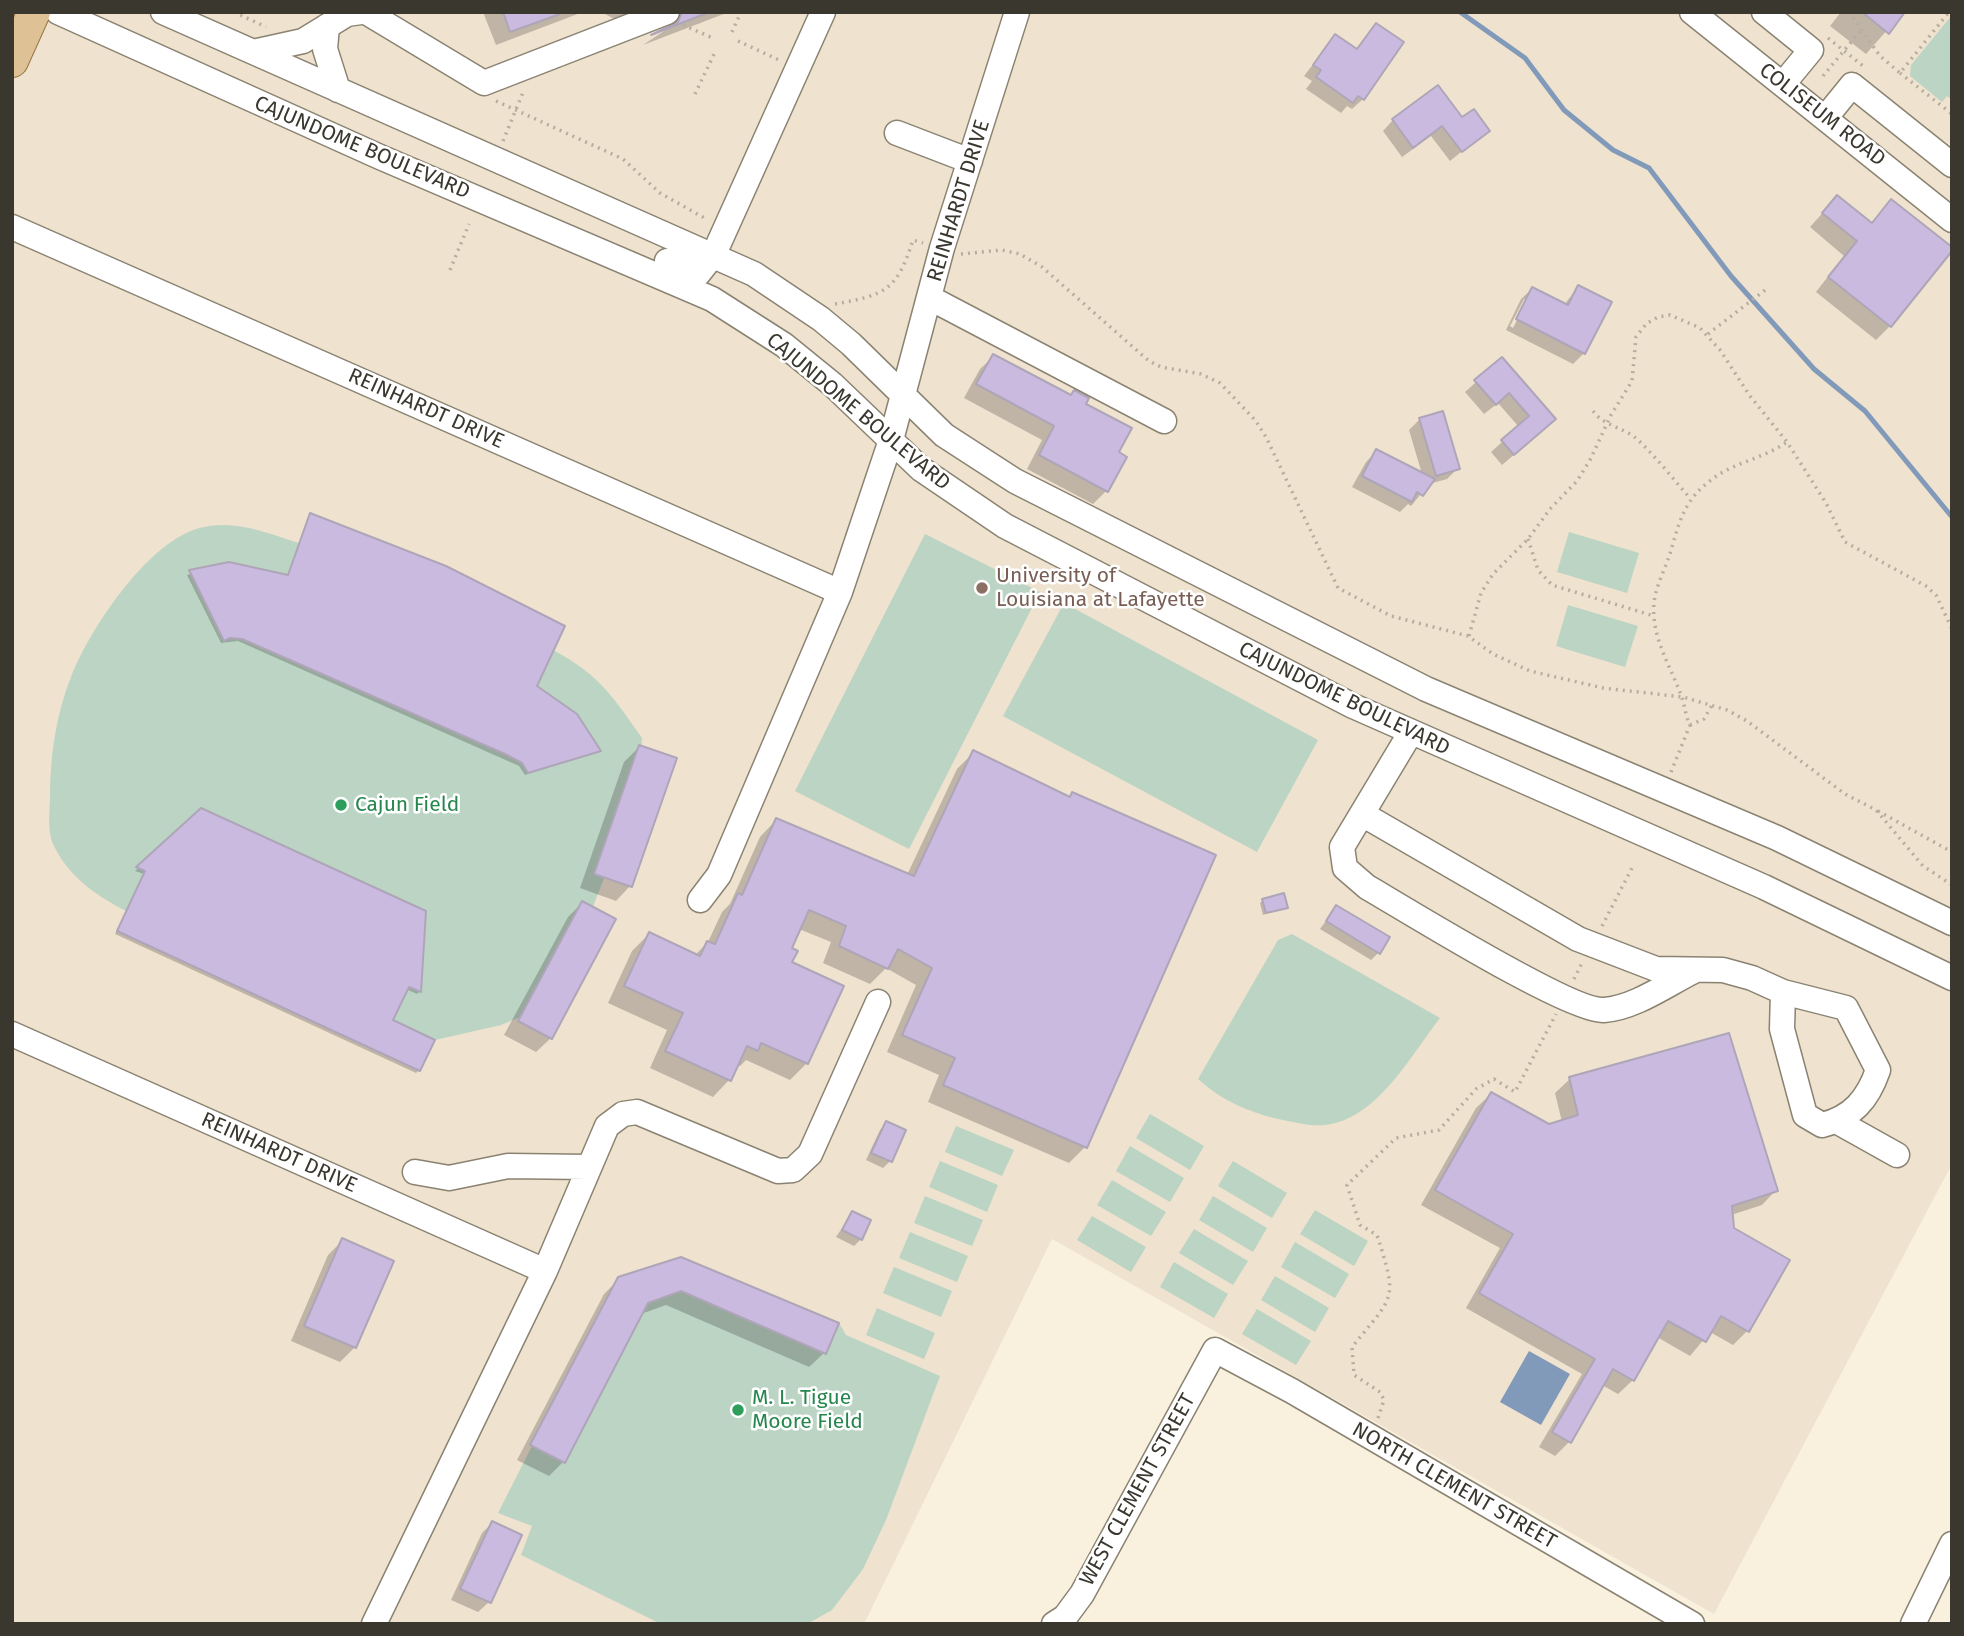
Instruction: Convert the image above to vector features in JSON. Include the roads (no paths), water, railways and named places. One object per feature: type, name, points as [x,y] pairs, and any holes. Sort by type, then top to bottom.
[{"type":"main road","points":[[12,61],[34,12]]},
{"type":"street","name":"CAJUNDOME BOULEVARD","points":[[58,12],[141,52],[712,299],[740,315],[832,384],[947,490],[1005,526],[1210,634],[1411,732],[1764,887],[1952,978]]},
{"type":"street","name":"CAJUNDOME BOULEVARD","points":[[163,12],[754,274],[821,319],[944,435],[1015,481],[1353,653],[1608,769],[1777,838],[1952,923]]},
{"type":"street","points":[[253,52],[303,41],[347,14],[364,12],[484,83],[675,18]]},
{"type":"street","points":[[500,207],[614,240],[698,274],[714,254],[822,12]]},
{"type":"street","name":"REINHARDT DRIVE","points":[[700,900],[719,875],[839,592],[891,440],[942,248],[1017,12]]},
{"type":"street","name":"COLISEUM ROAD","points":[[1692,12],[1952,220]]},
{"type":"street","points":[[1764,12],[1811,50],[1783,84]]},
{"type":"street","points":[[327,26],[326,49],[338,90]]},
{"type":"street","points":[[1826,117],[1852,85],[1952,165]]},
{"type":"street","points":[[897,133],[970,161]]},
{"type":"street","name":"REINHARDT DRIVE","points":[[12,227],[839,592]]},
{"type":"street","points":[[930,298],[1164,421]]},
{"type":"street","points":[[1411,732],[1342,847],[1345,868],[1367,887],[1549,991],[1604,1010],[1625,1005],[1698,969]]},
{"type":"street","points":[[1362,814],[1578,939],[1656,969],[1723,970],[1752,978],[1783,992],[1846,1008],[1878,1070],[1858,1108],[1838,1122],[1822,1125],[1805,1115],[1782,1029],[1783,992]]},
{"type":"street","points":[[374,1624],[545,1271],[607,1126],[624,1114],[637,1112],[778,1171],[793,1170],[810,1154],[878,1002]]},
{"type":"street","name":"REINHARDT DRIVE","points":[[12,1034],[545,1271]]},
{"type":"street","points":[[1838,1122],[1897,1155]]},
{"type":"street","points":[[415,1172],[449,1178],[508,1166],[588,1167]]},
{"type":"street","name":"NORTH CLEMENT STREET","points":[[1215,1350],[1692,1624]]},
{"type":"street","name":"WEST CLEMENT STREET","points":[[1066,1622],[1215,1350]]},
{"type":"street","points":[[1913,1624],[1944,1579],[1952,1544]]},
{"type":"water","points":[[1529,1351],[1570,1374],[1541,1425],[1500,1402]]},
{"type":"waterway","points":[[1460,12],[1525,58],[1564,110],[1613,150],[1649,168],[1731,276],[1814,369],[1865,411],[1952,517]]},
{"type":"place","name":"University of Louisiana at Lafayette","points":[[982,588]]},
{"type":"place","name":"Cajun Field","points":[[341,805]]},
{"type":"place","name":"M. L. Tigue Moore Field","points":[[738,1410]]}]
